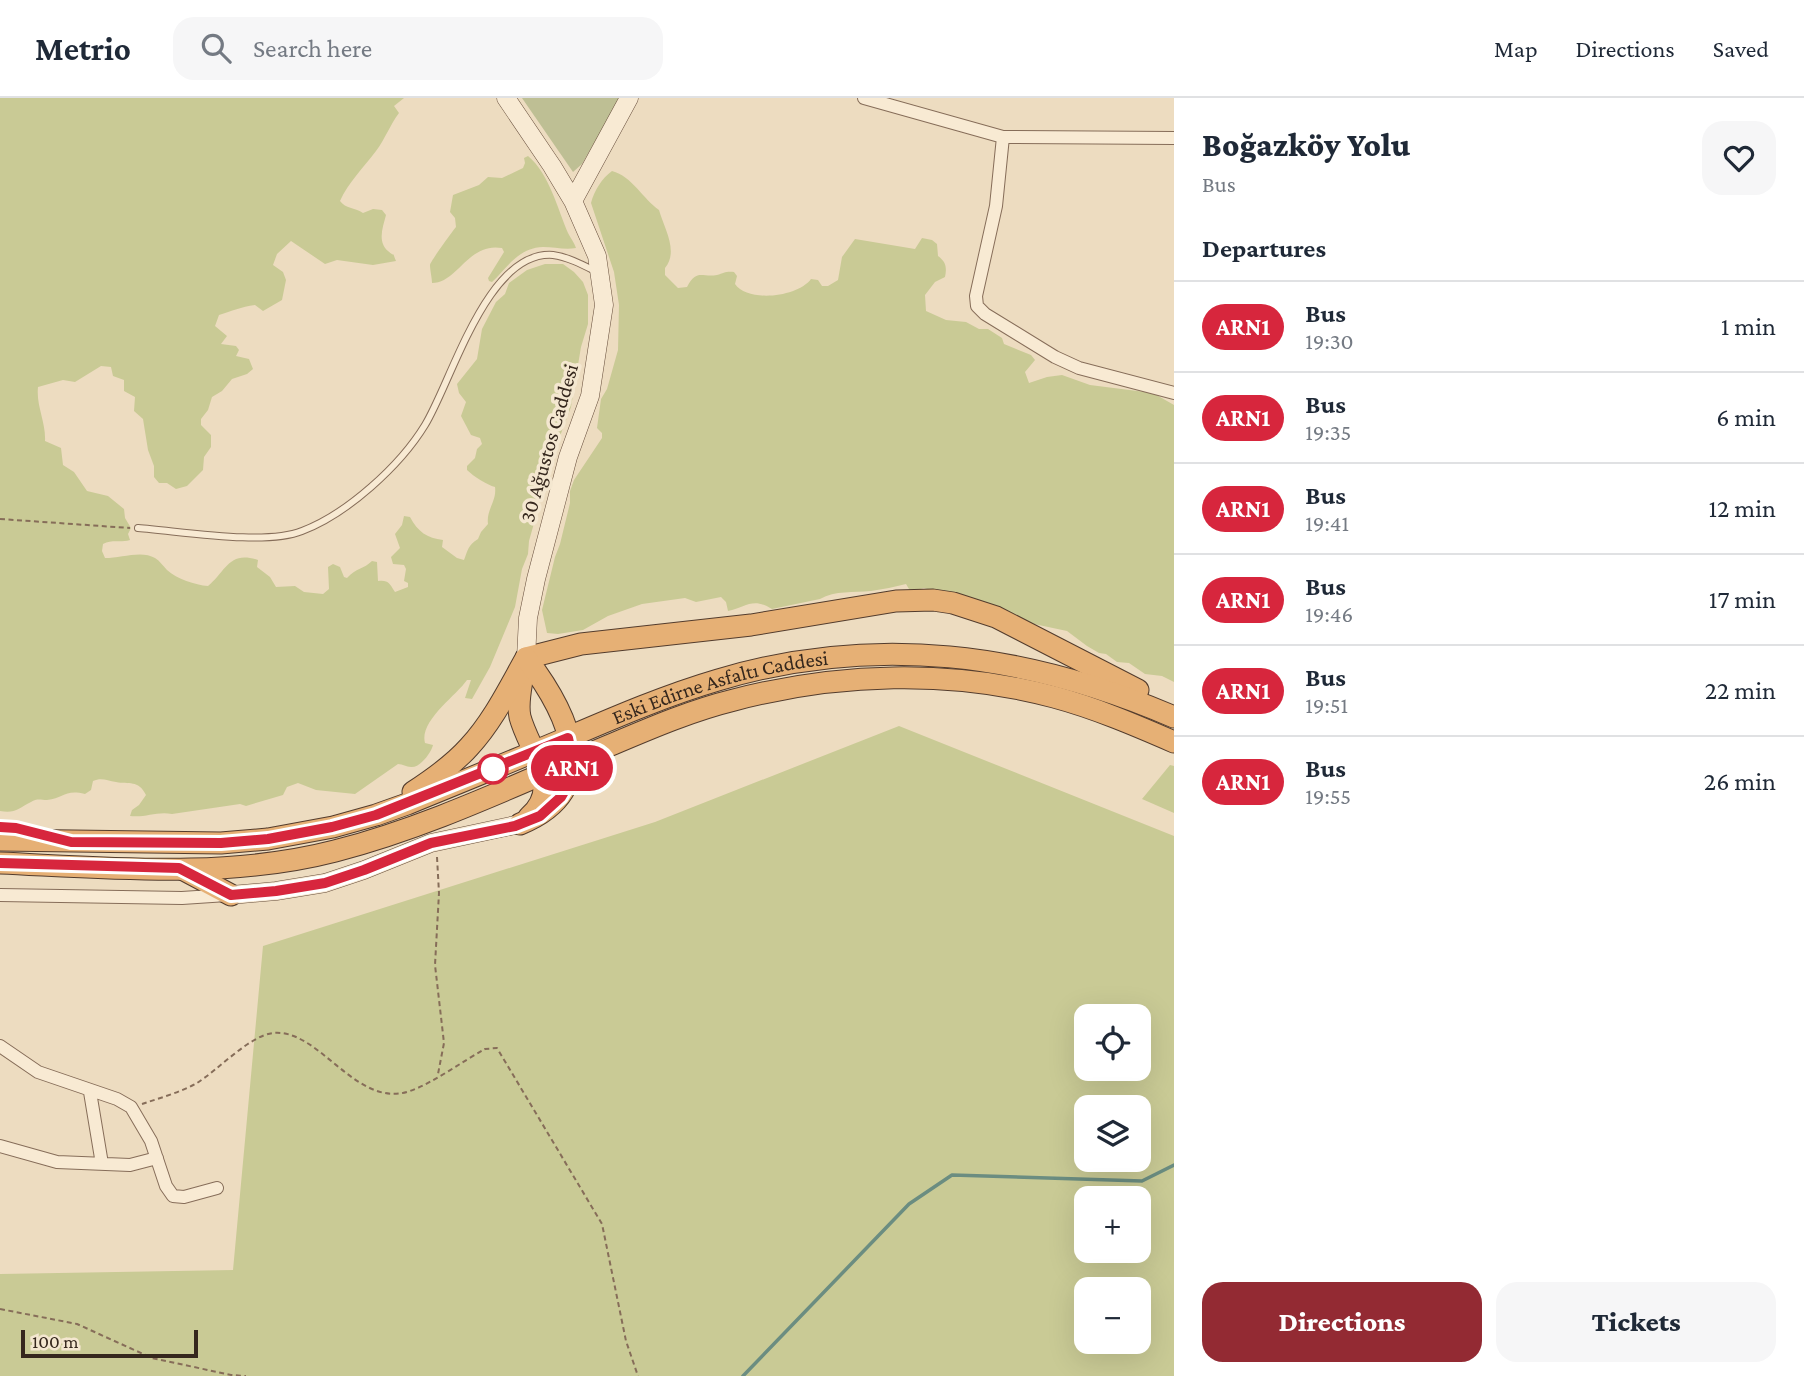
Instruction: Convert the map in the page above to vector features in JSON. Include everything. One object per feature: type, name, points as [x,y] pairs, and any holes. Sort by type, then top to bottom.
[{"type":"highway","points":[[376,815],[432,780],[469,747],[488,723],[526,658],[581,644],[751,625],[896,601],[933,600],[964,606],[1005,621],[1174,707]]},
{"type":"highway","name":"Eski Edirne Asfaltı Caddesi","points":[[71,842],[221,843],[268,839],[332,827],[376,815],[637,708],[729,677],[787,663],[897,654],[977,658],[1034,669],[1114,692],[1174,717]]},
{"type":"highway","points":[[520,824],[540,816],[561,797],[568,785],[573,761],[568,738],[553,701],[526,658]]},
{"type":"highway","points":[[520,824],[539,808],[543,800],[543,774],[521,719],[519,707],[526,658]]},
{"type":"highway","name":"Eski Edirne Asfaltı Caddesi","points":[[0,863],[179,868],[265,864],[332,852],[408,829],[660,725],[733,700],[805,685],[850,680],[896,677],[962,680],[1055,697],[1104,713],[1174,742]]},
{"type":"highway","points":[[500,793],[510,793],[524,803],[526,809],[520,824]]},
{"type":"highway","points":[[0,827],[16,828],[71,842]]},
{"type":"highway","points":[[0,840],[71,842]]},
{"type":"highway","points":[[179,868],[231,895]]},
{"type":"main road","name":"30 Ağustos Caddesi","points":[[506,98],[573,201],[597,256],[604,305],[590,396],[568,457],[545,538],[528,618],[526,658]]},
{"type":"main road","points":[[573,201],[629,98]]},
{"type":"main road","points":[[231,895],[325,883],[431,843],[520,824]]},
{"type":"street","points":[[864,98],[1003,137],[1174,138]]},
{"type":"street","points":[[919,112],[923,98]]},
{"type":"street","points":[[1003,137],[996,206],[976,296],[977,306],[985,314],[1055,357],[1079,368],[1174,393]]},
{"type":"street","points":[[0,895],[183,898],[231,895]]},
{"type":"street","points":[[0,1046],[38,1072],[90,1092],[117,1099],[131,1107],[151,1141],[166,1186],[173,1196],[184,1197],[217,1188]]},
{"type":"street","points":[[90,1092],[102,1164]]},
{"type":"street","points":[[0,1146],[57,1162],[131,1165],[157,1157]]},
{"type":"lane","points":[[138,528],[268,538],[300,533],[330,517],[367,489],[412,444],[426,423],[487,300],[509,273],[524,262],[552,255],[601,273]]},
{"type":"path","points":[[0,519],[138,528]]},
{"type":"path","points":[[431,843],[438,859],[435,965],[444,1043],[437,1076]]},
{"type":"path","points":[[131,1107],[196,1084],[254,1041],[272,1033],[301,1041],[368,1087],[393,1095],[410,1092],[485,1049],[496,1048],[601,1224],[626,1341],[638,1376]]},
{"type":"path","points":[[0,1309],[77,1324],[152,1357],[246,1376]]},
{"type":"green space","points":[[0,98],[404,98],[394,106],[399,113],[340,201],[363,213],[373,209],[382,210],[386,215],[383,243],[396,261],[373,265],[337,260],[325,264],[291,241],[277,254],[273,265],[283,272],[286,280],[282,300],[263,311],[255,305],[219,315],[215,326],[227,336],[221,344],[236,346],[239,350],[236,356],[249,359],[253,369],[232,379],[222,391],[212,397],[208,410],[201,419],[201,425],[211,435],[211,447],[204,457],[203,470],[187,486],[176,489],[167,483],[159,483],[154,477],[143,419],[134,411],[135,397],[124,391],[124,380],[113,376],[111,367],[101,366],[75,382],[63,380],[38,387],[45,441],[61,448],[63,465],[74,472],[87,491],[108,496],[124,509],[125,518],[131,528],[128,534],[130,540],[103,544],[105,558],[138,554],[150,556],[176,576],[208,586],[234,560],[248,558],[258,560],[257,567],[270,577],[276,587],[295,586],[304,592],[323,594],[329,589],[328,567],[333,564],[340,567],[347,578],[372,561],[377,562],[378,581],[388,583],[395,592],[408,587],[408,583],[404,581],[404,565],[393,564],[391,557],[400,548],[395,534],[402,525],[404,516],[410,517],[416,527],[432,538],[443,540],[442,547],[464,560],[470,546],[488,524],[495,487],[467,470],[482,444],[480,438],[471,435],[461,416],[466,402],[459,393],[457,384],[477,359],[482,329],[496,302],[505,294],[509,283],[527,270],[545,264],[563,264],[583,282],[588,295],[588,324],[581,347],[571,407],[557,444],[529,541],[515,607],[490,667],[472,699],[465,698],[471,680],[467,680],[427,726],[425,743],[433,745],[428,756],[418,765],[411,767],[398,764],[355,794],[316,790],[298,783],[287,787],[283,795],[246,806],[240,804],[172,814],[130,816],[146,795],[143,790],[133,784],[99,779],[93,781],[91,790],[85,794],[69,793],[53,799],[35,800],[13,811],[0,811]]},
{"type":"green space","points":[[522,98],[620,98],[582,164],[573,172]]},
{"type":"green space","points":[[528,156],[542,172],[576,248],[534,248],[514,259],[492,282],[488,278],[504,252],[502,248],[490,248],[472,256],[449,277],[432,283],[431,263],[456,227],[455,218],[450,212],[453,195],[479,185],[488,177],[502,178],[523,168],[524,158]]},
{"type":"green space","points":[[612,171],[626,178],[659,210],[671,247],[665,275],[678,288],[687,287],[700,275],[712,276],[729,272],[734,272],[737,276],[735,284],[741,290],[761,296],[785,294],[805,285],[811,279],[818,280],[822,286],[828,286],[838,280],[842,257],[855,239],[915,249],[922,238],[932,240],[937,244],[938,256],[946,270],[945,277],[935,282],[925,295],[926,311],[946,320],[966,322],[979,329],[988,329],[1002,338],[1004,344],[1031,355],[1035,360],[1025,372],[1029,383],[1062,375],[1090,385],[1153,393],[1174,405],[1174,682],[1162,676],[1145,674],[1129,663],[1117,662],[1087,646],[1067,631],[1034,624],[924,588],[913,591],[906,584],[871,591],[838,593],[772,609],[754,603],[728,611],[726,602],[721,597],[696,602],[685,598],[642,604],[608,616],[583,630],[547,633],[542,610],[570,503],[570,491],[574,480],[602,438],[602,433],[597,428],[601,399],[607,389],[618,350],[619,305],[614,272],[591,203],[599,185]]},
{"type":"green space","points":[[899,726],[1174,836],[1174,1376],[0,1376],[0,1274],[233,1270],[263,946],[655,822]]},
{"type":"green space","points":[[1170,765],[1174,766],[1174,813],[1142,799]]},
{"type":"waterway","points":[[743,1376],[909,1204],[952,1175],[1142,1181],[1174,1165]]},
{"type":"bus line","name":"ARN1","points":[[0,827],[16,828],[71,842],[221,843],[268,839],[332,827],[376,815],[568,738],[573,761],[568,785],[561,797],[540,816],[515,826],[431,843],[325,883],[248,895],[231,895],[179,868],[0,863]]}]
